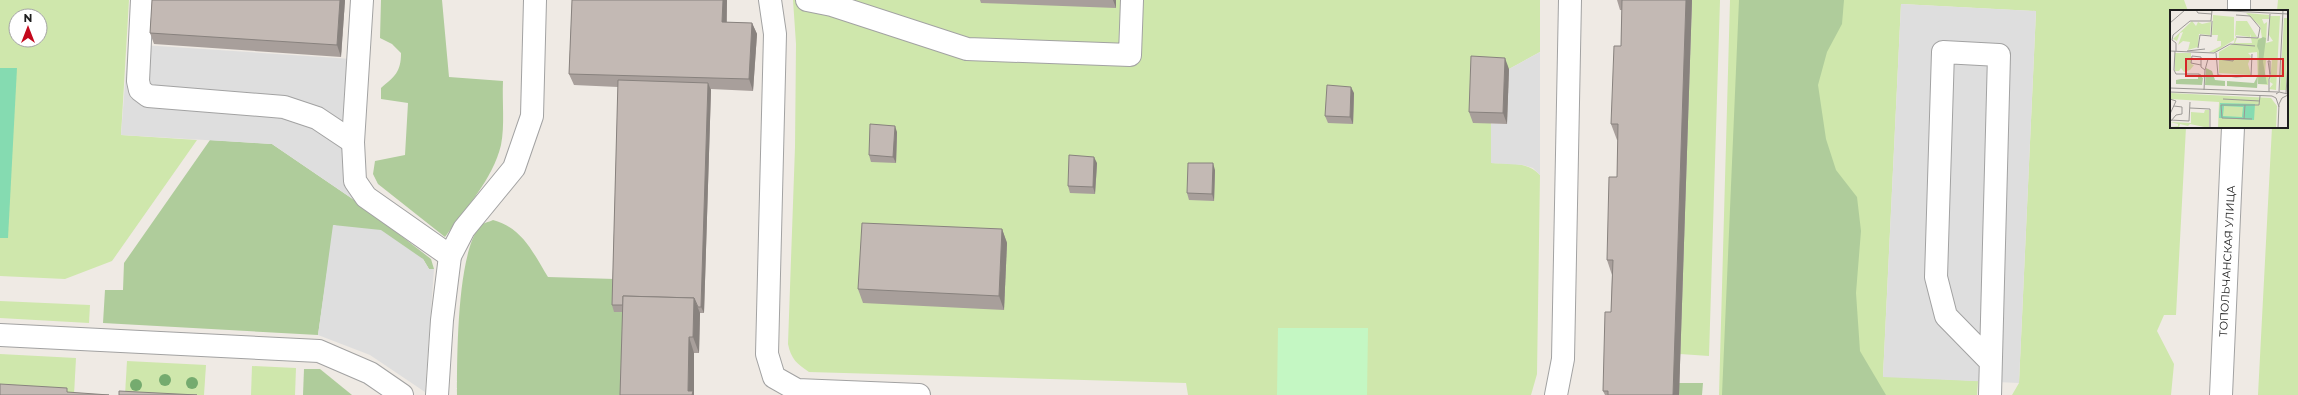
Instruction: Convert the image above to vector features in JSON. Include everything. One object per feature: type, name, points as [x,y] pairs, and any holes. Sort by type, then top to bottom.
[{"type":"street","points":[[142,0],[138,82],[140,90],[148,96],[284,107],[317,118],[353,142]]},
{"type":"street","points":[[362,0],[353,142],[355,181],[366,197],[450,256]]},
{"type":"street","points":[[437,395],[442,320],[450,256],[464,229],[514,168],[532,116],[536,0]]},
{"type":"street","points":[[770,0],[776,34],[767,354],[774,377],[797,390],[919,395]]},
{"type":"street","points":[[807,0],[832,5],[967,49],[1130,55],[1132,0]]},
{"type":"street","points":[[1556,395],[1563,359],[1570,0]]},
{"type":"street","points":[[1990,361],[1946,316],[1936,277],[1943,52],[1999,55],[1990,395]]},
{"type":"street","name":"ТОПОЛЬЧАНСКАЯ УЛИЦА","points":[[2221,395],[2233,128]]},
{"type":"street","points":[[0,335],[319,351],[370,373],[402,395]]},
{"type":"green space","points":[[0,0],[129,0],[121,135],[197,140],[112,261],[65,279],[0,276]]},
{"type":"green space","points":[[381,0],[442,0],[449,77],[503,81],[503,130],[497,158],[492,170],[478,193],[445,237],[378,184],[373,174],[375,161],[405,155],[408,103],[381,99],[381,88],[396,73],[400,65],[401,53],[392,44],[380,38]]},
{"type":"green space","points":[[793,0],[1540,0],[1540,52],[1509,69],[1475,68],[1491,124],[1491,163],[1524,165],[1530,167],[1540,175],[1537,374],[1531,395],[1188,395],[1186,383],[809,372],[795,361],[788,344],[795,147],[796,44]]},
{"type":"green space","points":[[1692,0],[1720,0],[1709,356],[1680,354]]},
{"type":"green space","points":[[1730,0],[2184,0],[2188,10],[2170,10],[2170,128],[2186,128],[2176,315],[2164,315],[2157,331],[2174,364],[2171,395],[2012,395],[2019,383],[2036,11],[1901,4],[1883,376],[1978,381],[1977,395],[1719,395]]},
{"type":"green space","points":[[1739,0],[1844,0],[1842,24],[1827,52],[1818,85],[1826,139],[1836,170],[1857,197],[1861,231],[1856,293],[1860,351],[1886,395],[1722,395]]},
{"type":"green space","points":[[2278,0],[2298,0],[2298,395],[2258,395],[2272,128],[2288,128],[2288,10],[2277,10]]},
{"type":"green space","points":[[0,68],[17,68],[8,238],[0,238]]},
{"type":"green space","points":[[210,140],[272,144],[360,204],[431,259],[434,269],[429,269],[423,259],[334,225],[318,335],[103,323],[105,290],[123,290],[124,263]]},
{"type":"green space","points":[[493,220],[512,229],[520,235],[548,277],[615,279],[629,312],[627,395],[457,395],[458,333],[462,283],[466,260],[472,241],[479,227]]},
{"type":"green space","points":[[0,301],[90,305],[89,323],[0,318]]},
{"type":"green space","points":[[1278,328],[1368,328],[1367,395],[1277,395]]},
{"type":"green space","points":[[0,354],[76,358],[74,395],[0,392]]},
{"type":"green space","points":[[127,361],[206,365],[204,395],[125,395]]},
{"type":"green space","points":[[252,366],[296,368],[295,395],[251,395]]},
{"type":"green space","points":[[304,369],[320,369],[352,395],[303,395]]},
{"type":"green space","points":[[1679,383],[1703,383],[1702,395],[1679,395]]},
{"type":"shaded area","points":[[1901,4],[2036,11],[2019,383],[1883,377]]},
{"type":"shaded area","points":[[128,44],[367,60],[360,204],[272,144],[121,135]]},
{"type":"shaded area","points":[[1540,52],[1540,175],[1533,168],[1523,165],[1491,163],[1491,124],[1507,124],[1509,69]]},
{"type":"shaded area","points":[[333,225],[381,230],[423,259],[429,269],[434,269],[425,392],[370,355],[318,335]]},
{"type":"building","points":[[152,0],[340,0],[337,45],[150,33]]},
{"type":"building","points":[[572,0],[723,0],[722,22],[752,23],[749,79],[569,74]]},
{"type":"building","points":[[1622,0],[1686,0],[1673,395],[1608,395],[1608,391],[1603,391],[1605,312],[1611,312],[1613,260],[1607,260],[1609,177],[1617,177],[1618,124],[1611,124],[1614,46],[1621,46]]},
{"type":"building","points":[[1471,56],[1505,58],[1503,113],[1469,112]]},
{"type":"building","points":[[618,80],[708,83],[701,307],[698,307],[694,298],[623,296],[623,305],[612,305]]},
{"type":"building","points":[[1327,85],[1351,87],[1350,117],[1325,116]]},
{"type":"building","points":[[870,124],[895,126],[893,157],[869,155]]},
{"type":"building","points":[[1069,155],[1094,157],[1093,187],[1068,186]]},
{"type":"building","points":[[1188,163],[1213,163],[1212,194],[1187,193]]},
{"type":"building","points":[[862,223],[1002,229],[999,296],[858,289]]},
{"type":"building","points":[[623,296],[694,298],[693,337],[689,337],[688,391],[693,391],[692,395],[620,395]]},
{"type":"building","points":[[0,384],[67,388],[67,392],[109,395],[0,395]]},
{"type":"building","points":[[119,391],[197,395],[119,395]]}]
